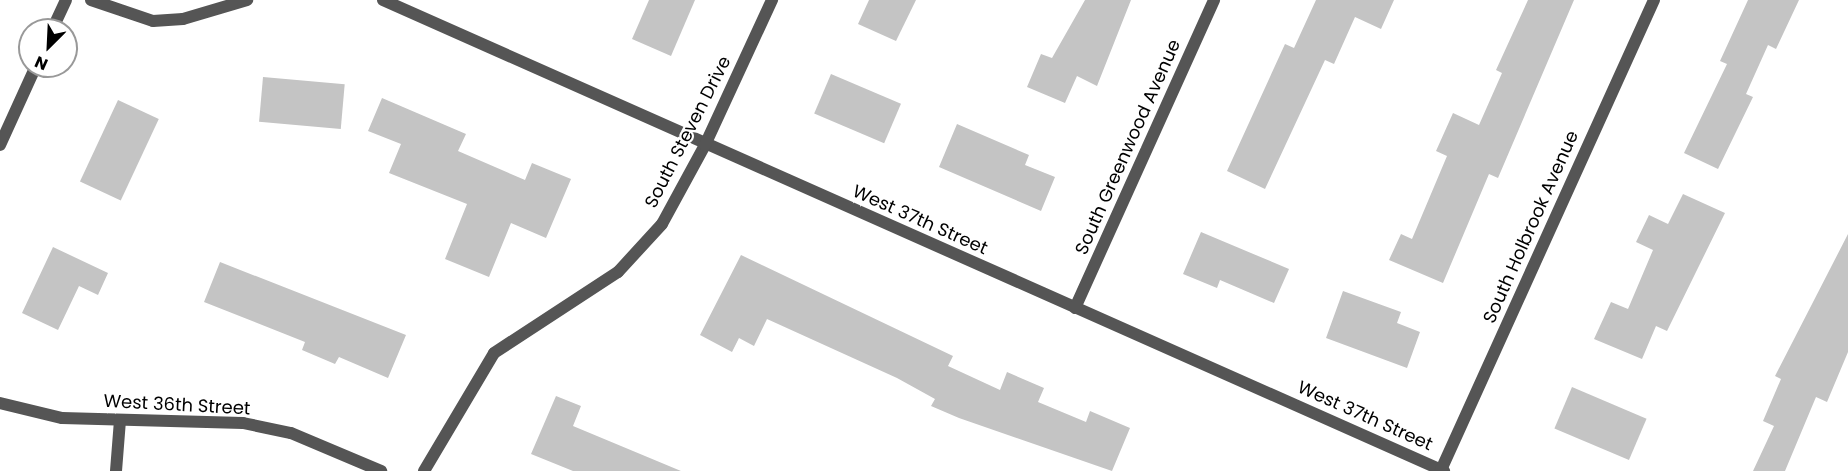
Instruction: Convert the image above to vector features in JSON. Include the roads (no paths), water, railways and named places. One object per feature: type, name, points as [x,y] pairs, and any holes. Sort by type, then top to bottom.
[{"type":"street","points":[[58,18],[66,0]]},
{"type":"street","points":[[90,0],[153,21],[183,19],[248,0]]},
{"type":"street","name":"West 37th Street","points":[[383,0],[705,146],[1442,470]]},
{"type":"street","name":"South Steven Drive","points":[[424,471],[494,353],[618,272],[662,224],[705,146],[772,0]]},
{"type":"street","name":"South Greenwood Avenue","points":[[1075,308],[1214,0]]},
{"type":"street","name":"South Holbrook Avenue","points":[[1442,470],[1654,0]]},
{"type":"street","points":[[0,145],[31,78]]},
{"type":"street","name":"West 36th Street","points":[[0,403],[62,418],[243,423],[291,433],[381,471]]},
{"type":"street","points":[[116,471],[120,420]]}]
